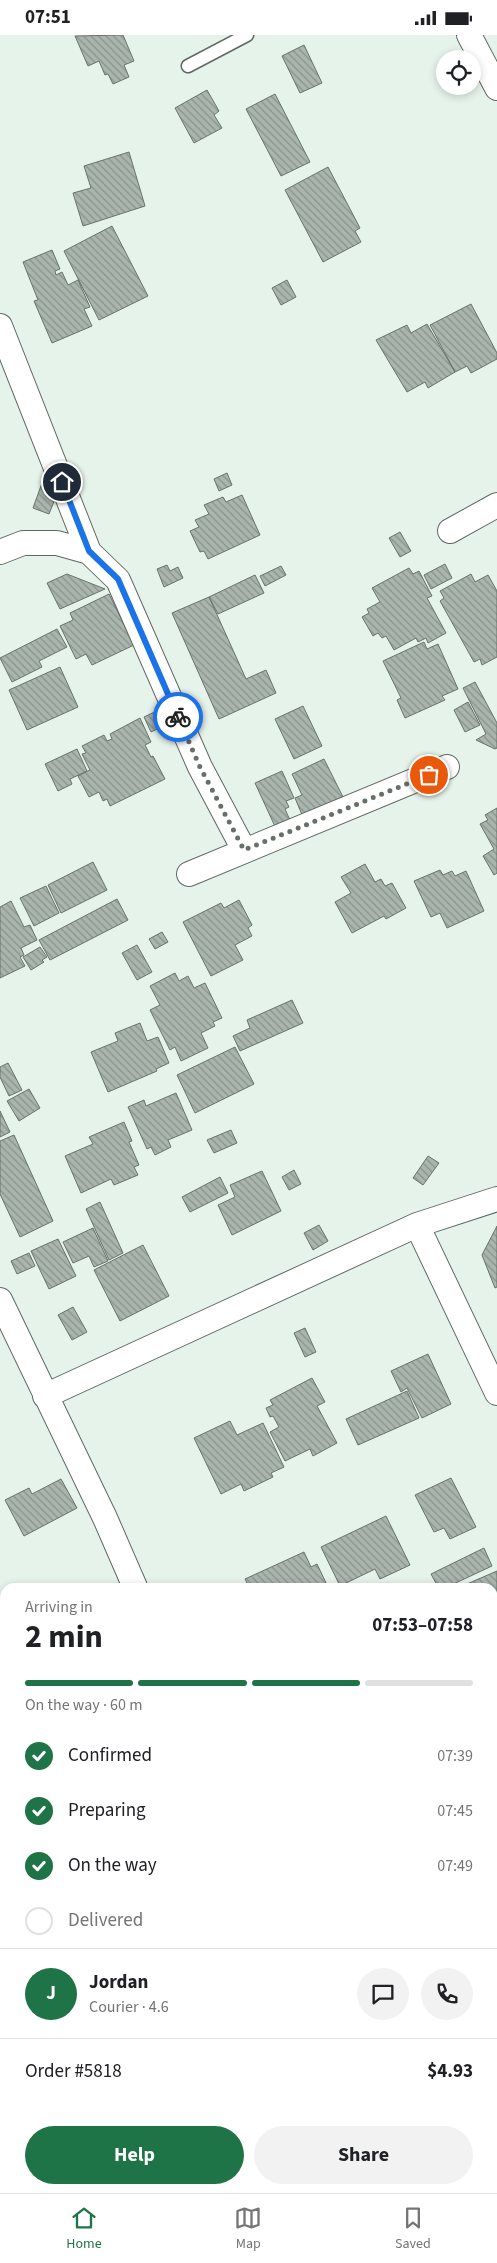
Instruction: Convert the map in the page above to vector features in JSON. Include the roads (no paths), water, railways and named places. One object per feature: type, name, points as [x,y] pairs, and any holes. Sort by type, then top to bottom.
[{"type":"street","points":[[478,38],[497,88]]},
{"type":"street","points":[[0,326],[89,551],[118,579],[200,767],[244,850]]},
{"type":"street","points":[[450,531],[497,505]]},
{"type":"street","points":[[0,552],[23,543],[57,543],[89,551]]},
{"type":"street","points":[[189,874],[447,767]]},
{"type":"street","points":[[45,1396],[417,1225],[497,1199]]},
{"type":"street","points":[[417,1225],[497,1393]]},
{"type":"street","points":[[0,1301],[106,1518],[133,1583]]},
{"type":"lane","points":[[188,66],[246,35]]}]
